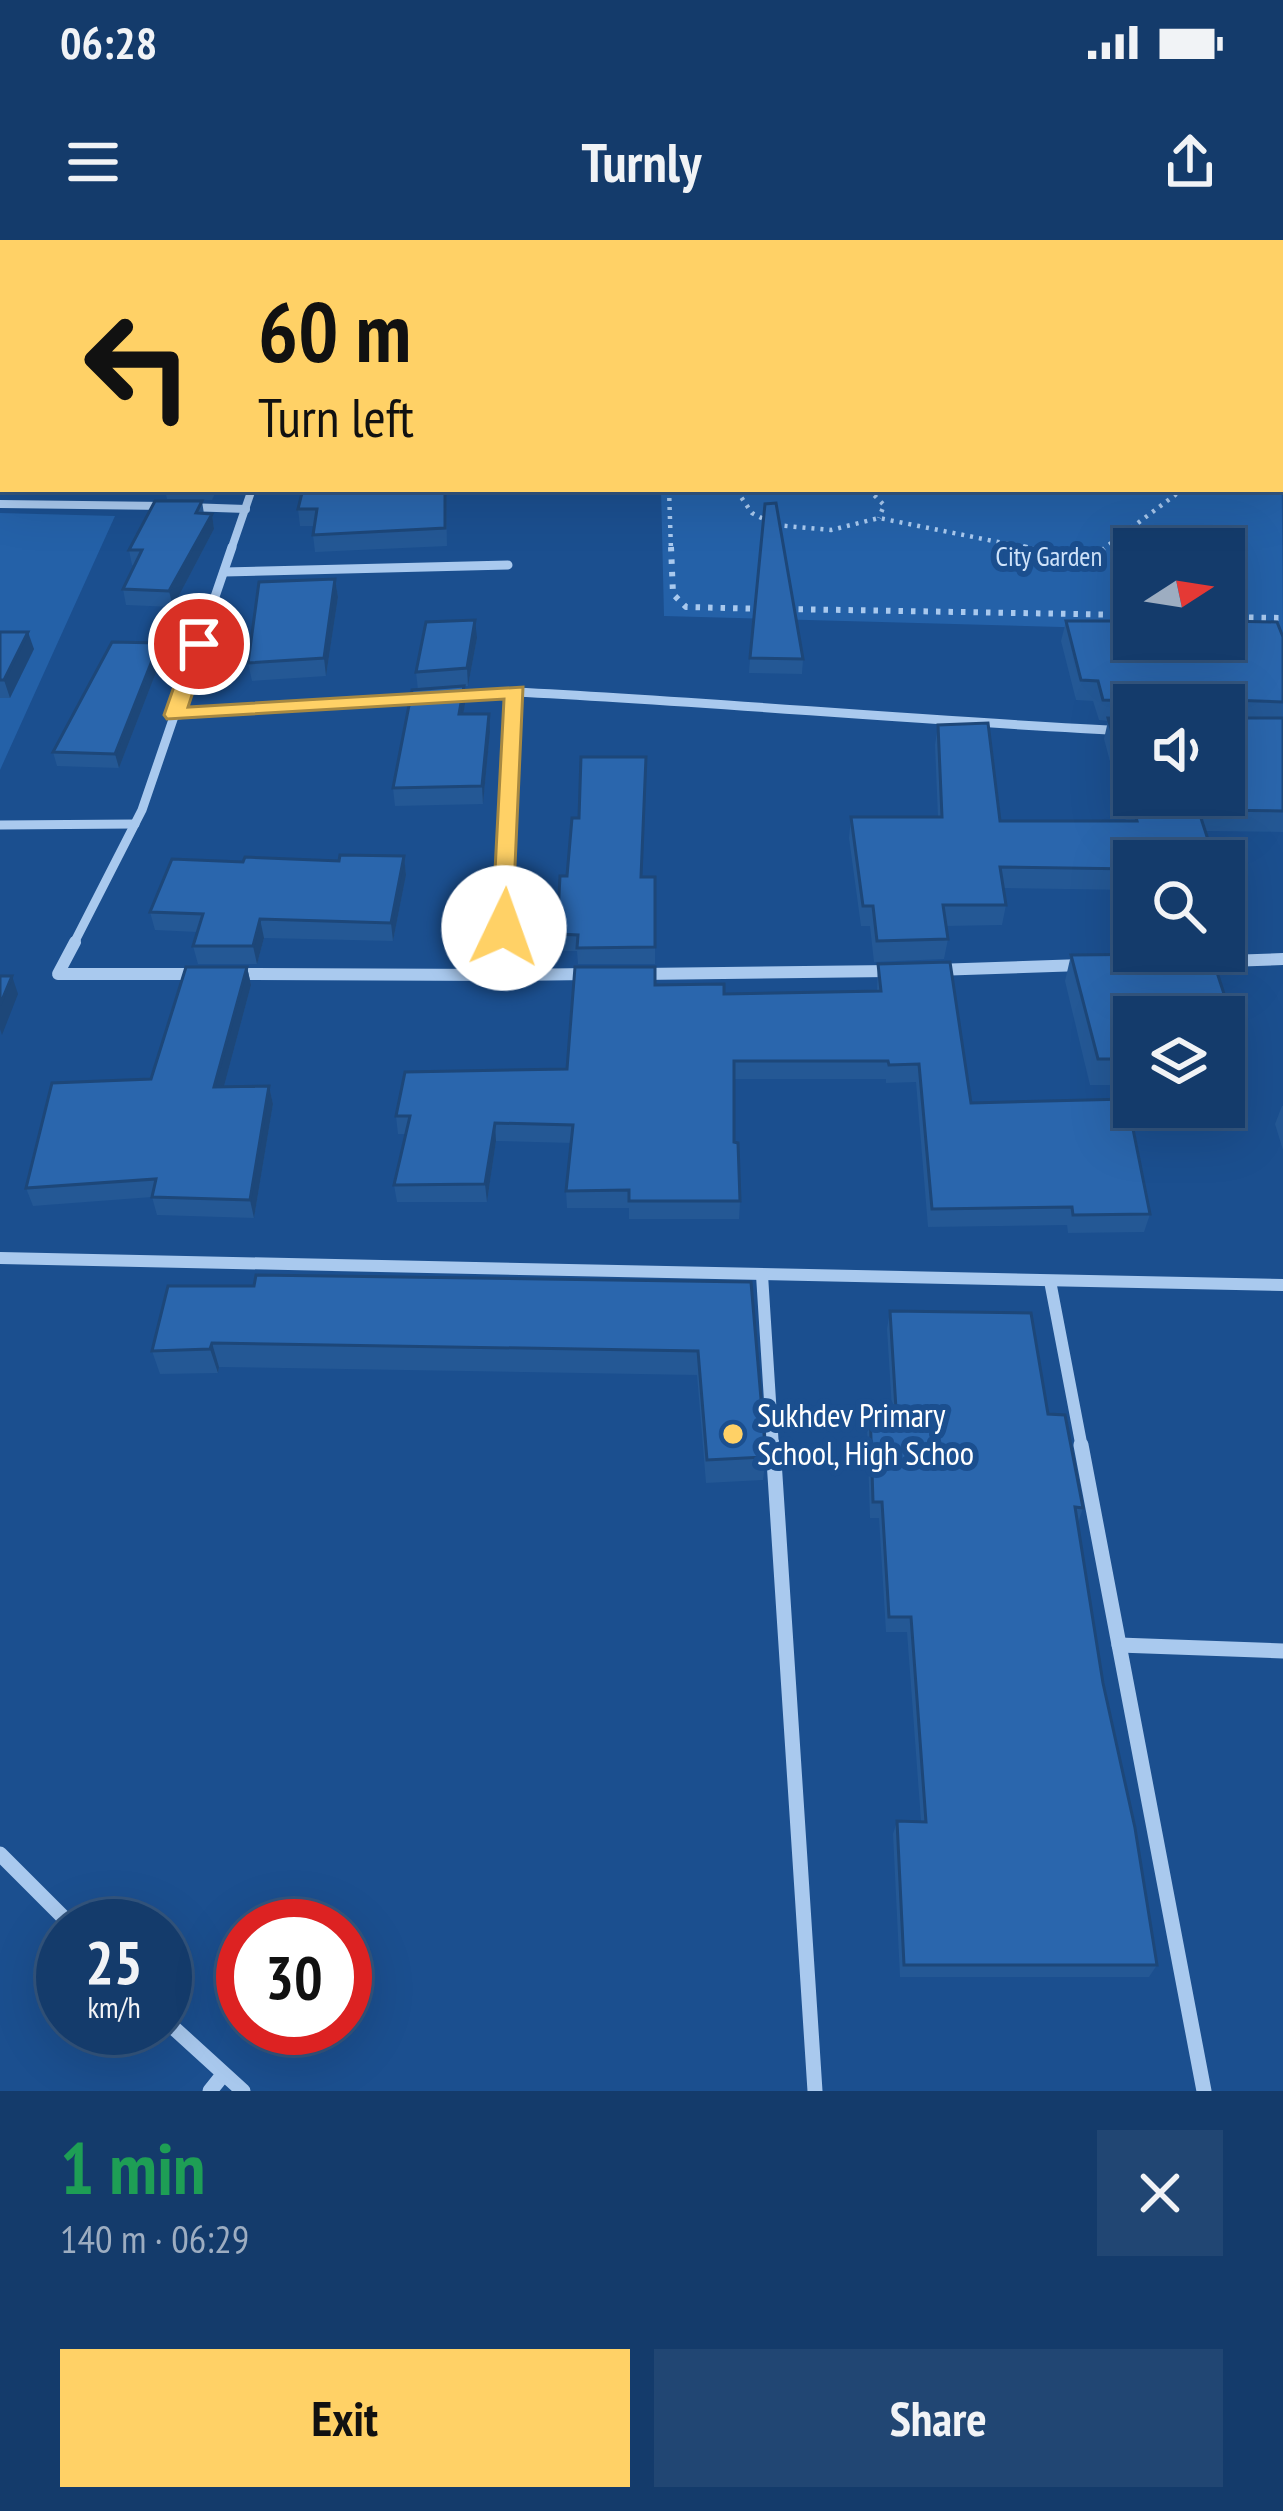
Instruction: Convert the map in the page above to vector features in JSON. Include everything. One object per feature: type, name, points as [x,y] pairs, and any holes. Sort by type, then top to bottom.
[{"type":"street","points":[[252,492],[135,824],[58,974],[613,974]]},
{"type":"street","points":[[0,504],[245,509]]},
{"type":"street","points":[[224,572],[508,565]]},
{"type":"street","points":[[175,715],[515,692],[753,703],[916,722],[1113,730]]},
{"type":"street","points":[[501,975],[515,692]]},
{"type":"street","points":[[0,825],[135,824]]},
{"type":"street","points":[[1245,960],[1283,959]]},
{"type":"street","points":[[636,974],[1096,965]]},
{"type":"street","points":[[0,1258],[1283,1286]]},
{"type":"street","points":[[762,1275],[815,2091]]},
{"type":"street","points":[[1050,1280],[1204,2091]]},
{"type":"street","points":[[1119,1645],[1283,1651]]},
{"type":"street","points":[[0,1854],[45,1899]]},
{"type":"street","points":[[192,2054],[216,2084],[243,2091]]},
{"type":"path","points":[[668,492],[673,594],[686,607],[1113,615]]},
{"type":"path","points":[[742,492],[752,514],[775,525],[831,530],[880,518],[1082,559],[1094,556],[1179,492]]},
{"type":"path","points":[[871,492],[884,505],[880,518]]},
{"type":"path","points":[[765,543],[775,525]]},
{"type":"path","points":[[769,592],[770,609]]},
{"type":"path","points":[[1245,617],[1283,618]]},
{"type":"green space","name":"City Garden","points":[[661,492],[1282,492],[1283,633],[1245,632],[1245,528],[1113,528],[1113,628],[664,616]]},
{"type":"green space","points":[[0,513],[115,516],[0,770]]},
{"type":"building","points":[[302,492],[445,492],[445,528],[313,535],[317,509],[298,509]]},
{"type":"building","points":[[155,501],[202,501],[196,513],[212,514],[169,591],[123,589],[142,550],[129,550]]},
{"type":"building","points":[[776,503],[803,659],[750,658],[765,504]]},
{"type":"building","points":[[335,579],[324,658],[248,663],[259,582]]},
{"type":"building","points":[[475,620],[467,668],[416,672],[426,622]]},
{"type":"building","points":[[1066,621],[1113,621],[1113,660],[1245,660],[1245,621],[1277,622],[1283,637],[1283,702],[1245,701],[1245,684],[1113,684],[1113,700],[1103,700],[1098,681],[1081,680]]},
{"type":"building","points":[[0,632],[28,632],[4,680],[0,680]]},
{"type":"building","points":[[112,642],[159,643],[115,754],[53,752]]},
{"type":"building","points":[[464,686],[459,714],[489,714],[482,786],[393,788],[412,690]]},
{"type":"building","points":[[1245,718],[1283,718],[1283,811],[1245,810]]},
{"type":"building","points":[[988,723],[1000,821],[1137,821],[1136,816],[1200,816],[1208,840],[1113,840],[1113,869],[1000,867],[1006,905],[943,905],[948,939],[877,941],[873,906],[863,906],[851,817],[942,817],[938,725]]},
{"type":"building","points":[[581,757],[646,757],[641,877],[655,877],[655,947],[577,948],[578,935],[557,934],[560,876],[567,876],[572,818],[579,818]]},
{"type":"building","points":[[340,855],[404,856],[391,923],[260,919],[253,946],[193,946],[203,914],[150,912],[172,859],[339,861]]},
{"type":"building","points":[[1071,955],[1113,955],[1113,972],[1217,972],[1225,996],[1113,996],[1113,1059],[1098,1059]]},
{"type":"building","points":[[950,962],[971,1103],[1113,1099],[1113,1128],[1133,1128],[1150,1214],[1073,1215],[1072,1207],[932,1209],[919,1064],[889,1065],[888,1061],[734,1061],[740,1201],[629,1201],[629,1190],[566,1191],[573,1125],[495,1123],[485,1184],[394,1185],[410,1116],[396,1116],[405,1072],[567,1069],[575,967],[655,967],[655,985],[724,984],[724,994],[881,991],[878,964]]},
{"type":"building","points":[[186,967],[247,967],[214,1087],[269,1086],[250,1200],[152,1197],[156,1179],[26,1188],[52,1083],[151,1079]]},
{"type":"building","points":[[0,976],[12,976],[0,1005]]},
{"type":"building","points":[[256,1275],[751,1282],[766,1457],[707,1460],[698,1351],[212,1343],[210,1349],[152,1351],[168,1286],[254,1286]]},
{"type":"building","points":[[890,1311],[1031,1313],[1048,1414],[1065,1415],[1083,1508],[1075,1507],[1103,1683],[1135,1828],[1157,1965],[904,1965],[897,1821],[926,1822],[911,1617],[889,1617],[882,1502],[873,1502],[870,1408],[896,1409]]},
{"type":"place","name":"Sukhdev Primary School, High Schoo","points":[[733,1434]]},
{"type":"route","points":[[199,644],[175,715],[515,692],[504,928]]}]
